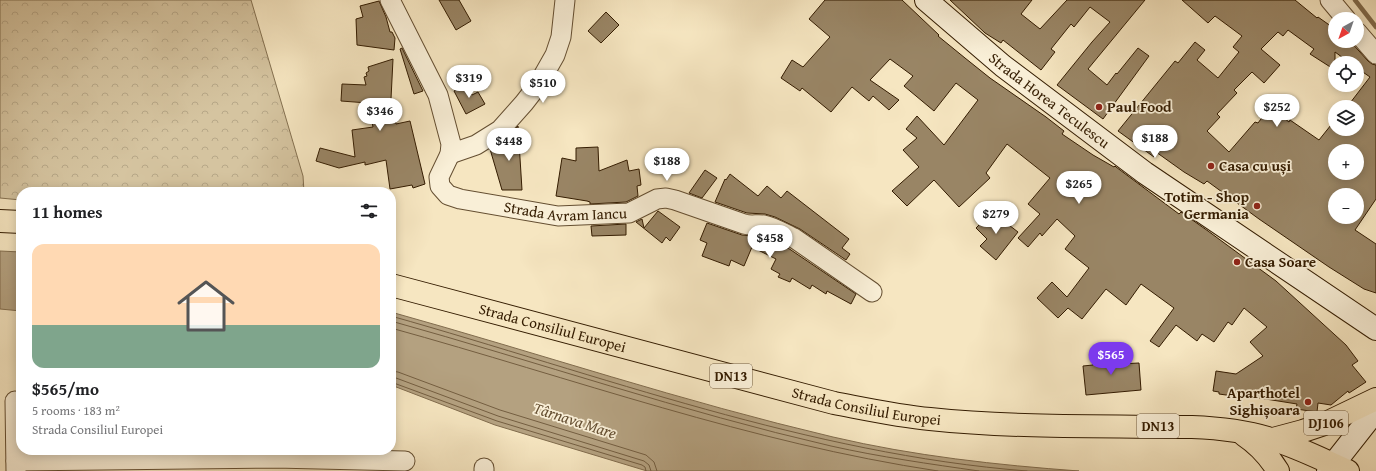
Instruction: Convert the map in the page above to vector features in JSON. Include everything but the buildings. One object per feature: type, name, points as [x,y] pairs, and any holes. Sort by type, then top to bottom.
[{"type":"highway","points":[[0,221],[16,222]]},
{"type":"highway","name":"Strada Consiliul Europei","points":[[396,286],[834,403],[885,413],[929,419],[1004,424],[1192,427],[1238,431],[1273,439],[1336,469]]},
{"type":"highway","name":"DJ106","points":[[1273,439],[1324,424],[1376,399]]},
{"type":"highway","points":[[1238,431],[1255,442],[1272,461],[1278,471]]},
{"type":"street","points":[[390,0],[438,95],[451,144],[450,154],[476,145],[500,130],[538,86],[555,55],[561,37],[565,0]]},
{"type":"street","name":"Strada Horea Teculescu","points":[[926,0],[960,31],[1003,66],[1138,168],[1376,330]]},
{"type":"street","points":[[1330,0],[1340,12]]},
{"type":"street","points":[[1364,40],[1376,54]]},
{"type":"street","name":"Strada Avram Iancu","points":[[450,154],[439,177],[440,186],[448,195],[460,199],[558,216],[629,213],[658,199],[671,199],[744,224],[764,225],[786,234],[872,292]]},
{"type":"street","points":[[15,402],[16,466],[275,465],[405,461]]},
{"type":"street","name":"DJ106","points":[[1336,469],[1376,410]]},
{"type":"green space","points":[[0,0],[251,0],[303,176],[304,187],[16,187],[16,200],[0,198]]},
{"type":"water","points":[[0,251],[16,252],[16,311],[0,309]]},
{"type":"water","name":"Târnava Mare","points":[[396,313],[666,393],[777,423],[863,444],[956,459],[1079,471],[647,471],[495,425],[396,387]]},
{"type":"waterway","points":[[1355,0],[1376,27]]},
{"type":"place","name":"Paul Food","points":[[1099,107]]},
{"type":"place","name":"Casa cu uși","points":[[1211,166]]},
{"type":"place","name":"Totim - Shop Germania","points":[[1257,206]]},
{"type":"place","name":"Casa Soare","points":[[1237,262]]},
{"type":"place","name":"Aparthotel Sighișoara","points":[[1308,402]]}]
